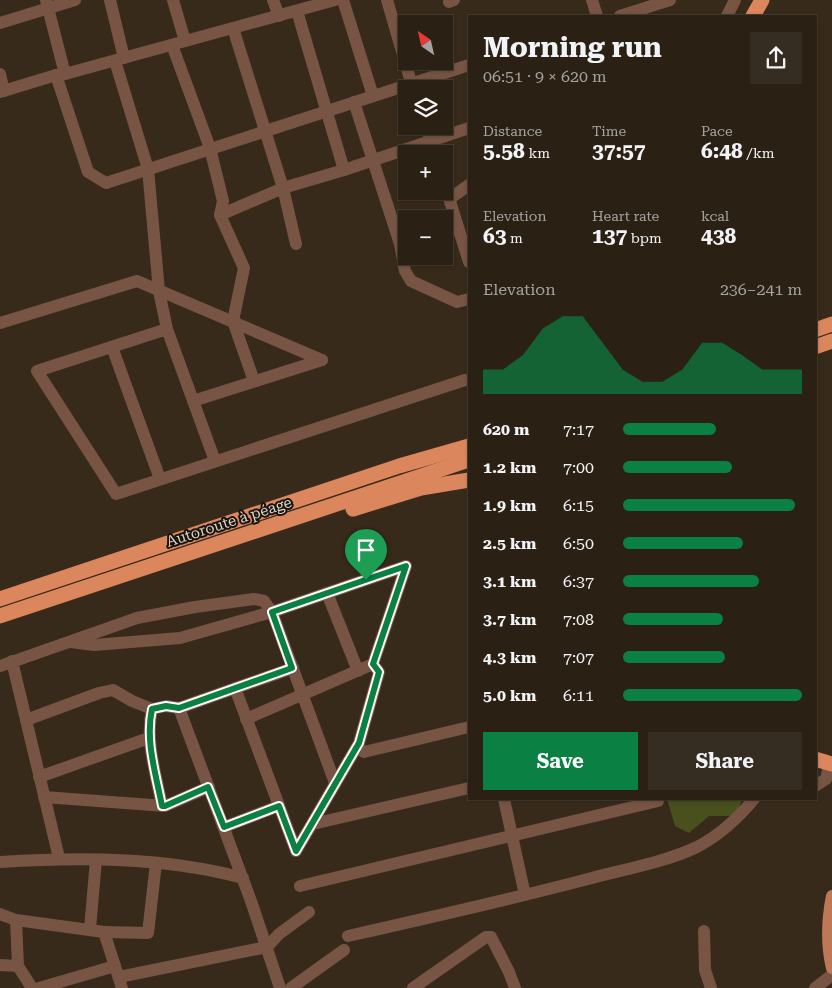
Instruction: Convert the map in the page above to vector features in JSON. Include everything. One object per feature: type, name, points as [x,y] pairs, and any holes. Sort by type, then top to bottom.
[{"type":"highway","points":[[754,15],[762,0]]},
{"type":"highway","points":[[817,329],[832,324]]},
{"type":"highway","points":[[817,346],[832,341]]},
{"type":"highway","points":[[399,466],[430,450],[468,436]]},
{"type":"highway","points":[[0,599],[399,466],[468,446]]},
{"type":"highway","name":"Autoroute à péage","points":[[0,616],[468,460]]},
{"type":"highway","points":[[302,516],[326,515],[421,488],[468,480]]},
{"type":"highway","points":[[817,759],[831,764]]},
{"type":"main road","points":[[832,896],[827,934],[827,945],[832,968]]},
{"type":"street","points":[[0,23],[47,4],[75,0]]},
{"type":"street","points":[[110,0],[120,59],[148,169],[159,291],[167,329],[215,461]]},
{"type":"street","points":[[172,0],[185,41]]},
{"type":"street","points":[[273,0],[279,16]]},
{"type":"street","points":[[0,74],[2,92],[335,0]]},
{"type":"street","points":[[343,0],[373,96]]},
{"type":"street","points":[[387,0],[410,80]]},
{"type":"street","points":[[592,0],[597,15]]},
{"type":"street","points":[[623,15],[670,0]]},
{"type":"street","points":[[728,15],[735,0]]},
{"type":"street","points":[[47,4],[60,75],[88,172],[106,183],[210,148],[398,90]]},
{"type":"street","points":[[297,11],[344,170]]},
{"type":"street","points":[[233,28],[283,188],[296,244]]},
{"type":"street","points":[[172,45],[210,148],[223,201],[220,215],[244,268],[233,321],[254,382]]},
{"type":"street","points":[[429,80],[467,67]]},
{"type":"street","points":[[354,102],[398,229]]},
{"type":"street","points":[[220,215],[283,188],[344,170],[468,128]]},
{"type":"street","points":[[429,135],[432,145]]},
{"type":"street","points":[[453,196],[468,186]]},
{"type":"street","points":[[449,200],[458,229],[466,241],[468,255]]},
{"type":"street","points":[[453,230],[458,229]]},
{"type":"street","points":[[405,265],[405,271],[411,281],[457,302],[468,299]]},
{"type":"street","points":[[0,323],[138,281],[322,360],[194,401]]},
{"type":"street","points":[[167,329],[37,371],[116,494],[465,380]]},
{"type":"street","points":[[112,347],[160,479]]},
{"type":"street","points":[[69,642],[94,645],[180,638],[272,612],[406,566],[373,664],[246,718]]},
{"type":"street","points":[[327,593],[358,671]]},
{"type":"street","points":[[58,858],[26,720],[6,664],[137,618],[195,607],[254,599],[264,601],[272,612],[335,783]]},
{"type":"street","points":[[235,688],[296,851],[359,743],[379,672],[373,664]]},
{"type":"street","points":[[26,720],[98,693],[113,690],[132,701],[152,709],[166,706],[179,708],[292,668]]},
{"type":"street","points":[[179,708],[243,878],[280,988]]},
{"type":"street","points":[[152,709],[149,738],[162,806]]},
{"type":"street","points":[[364,752],[468,727]]},
{"type":"street","points":[[39,776],[149,738]]},
{"type":"street","points":[[817,785],[826,779],[831,764]]},
{"type":"street","points":[[44,797],[165,806],[208,787]]},
{"type":"street","points":[[317,824],[468,788]]},
{"type":"street","points":[[504,800],[525,895]]},
{"type":"street","points":[[348,936],[525,895],[657,861],[696,847],[711,838],[728,825],[753,800]]},
{"type":"street","points":[[300,886],[658,801]]},
{"type":"street","points":[[224,827],[279,806]]},
{"type":"street","points":[[0,862],[58,858],[156,863],[214,870],[243,878]]},
{"type":"street","points":[[90,929],[96,860]]},
{"type":"street","points":[[0,914],[16,920],[104,932],[148,933],[156,863]]},
{"type":"street","points":[[39,988],[118,977],[267,947],[279,934],[310,912]]},
{"type":"street","points":[[16,920],[18,966],[32,988]]},
{"type":"street","points":[[704,931],[705,970],[711,988]]},
{"type":"street","points":[[104,932],[118,977]]},
{"type":"street","points":[[413,988],[486,938],[491,938],[509,972],[515,988]]},
{"type":"street","points":[[291,988],[344,950]]},
{"type":"street","points":[[0,965],[18,966]]},
{"type":"street","points":[[815,988],[832,975]]},
{"type":"shaded area","points":[[667,800],[742,800],[736,816],[709,816],[689,833],[675,826]]},
{"type":"route","points":[[406,566],[373,664],[379,672],[359,743],[296,851],[279,806],[224,827],[208,787],[162,806],[149,738],[152,709],[166,706],[179,708],[292,668],[272,612],[366,580],[406,566]]}]
